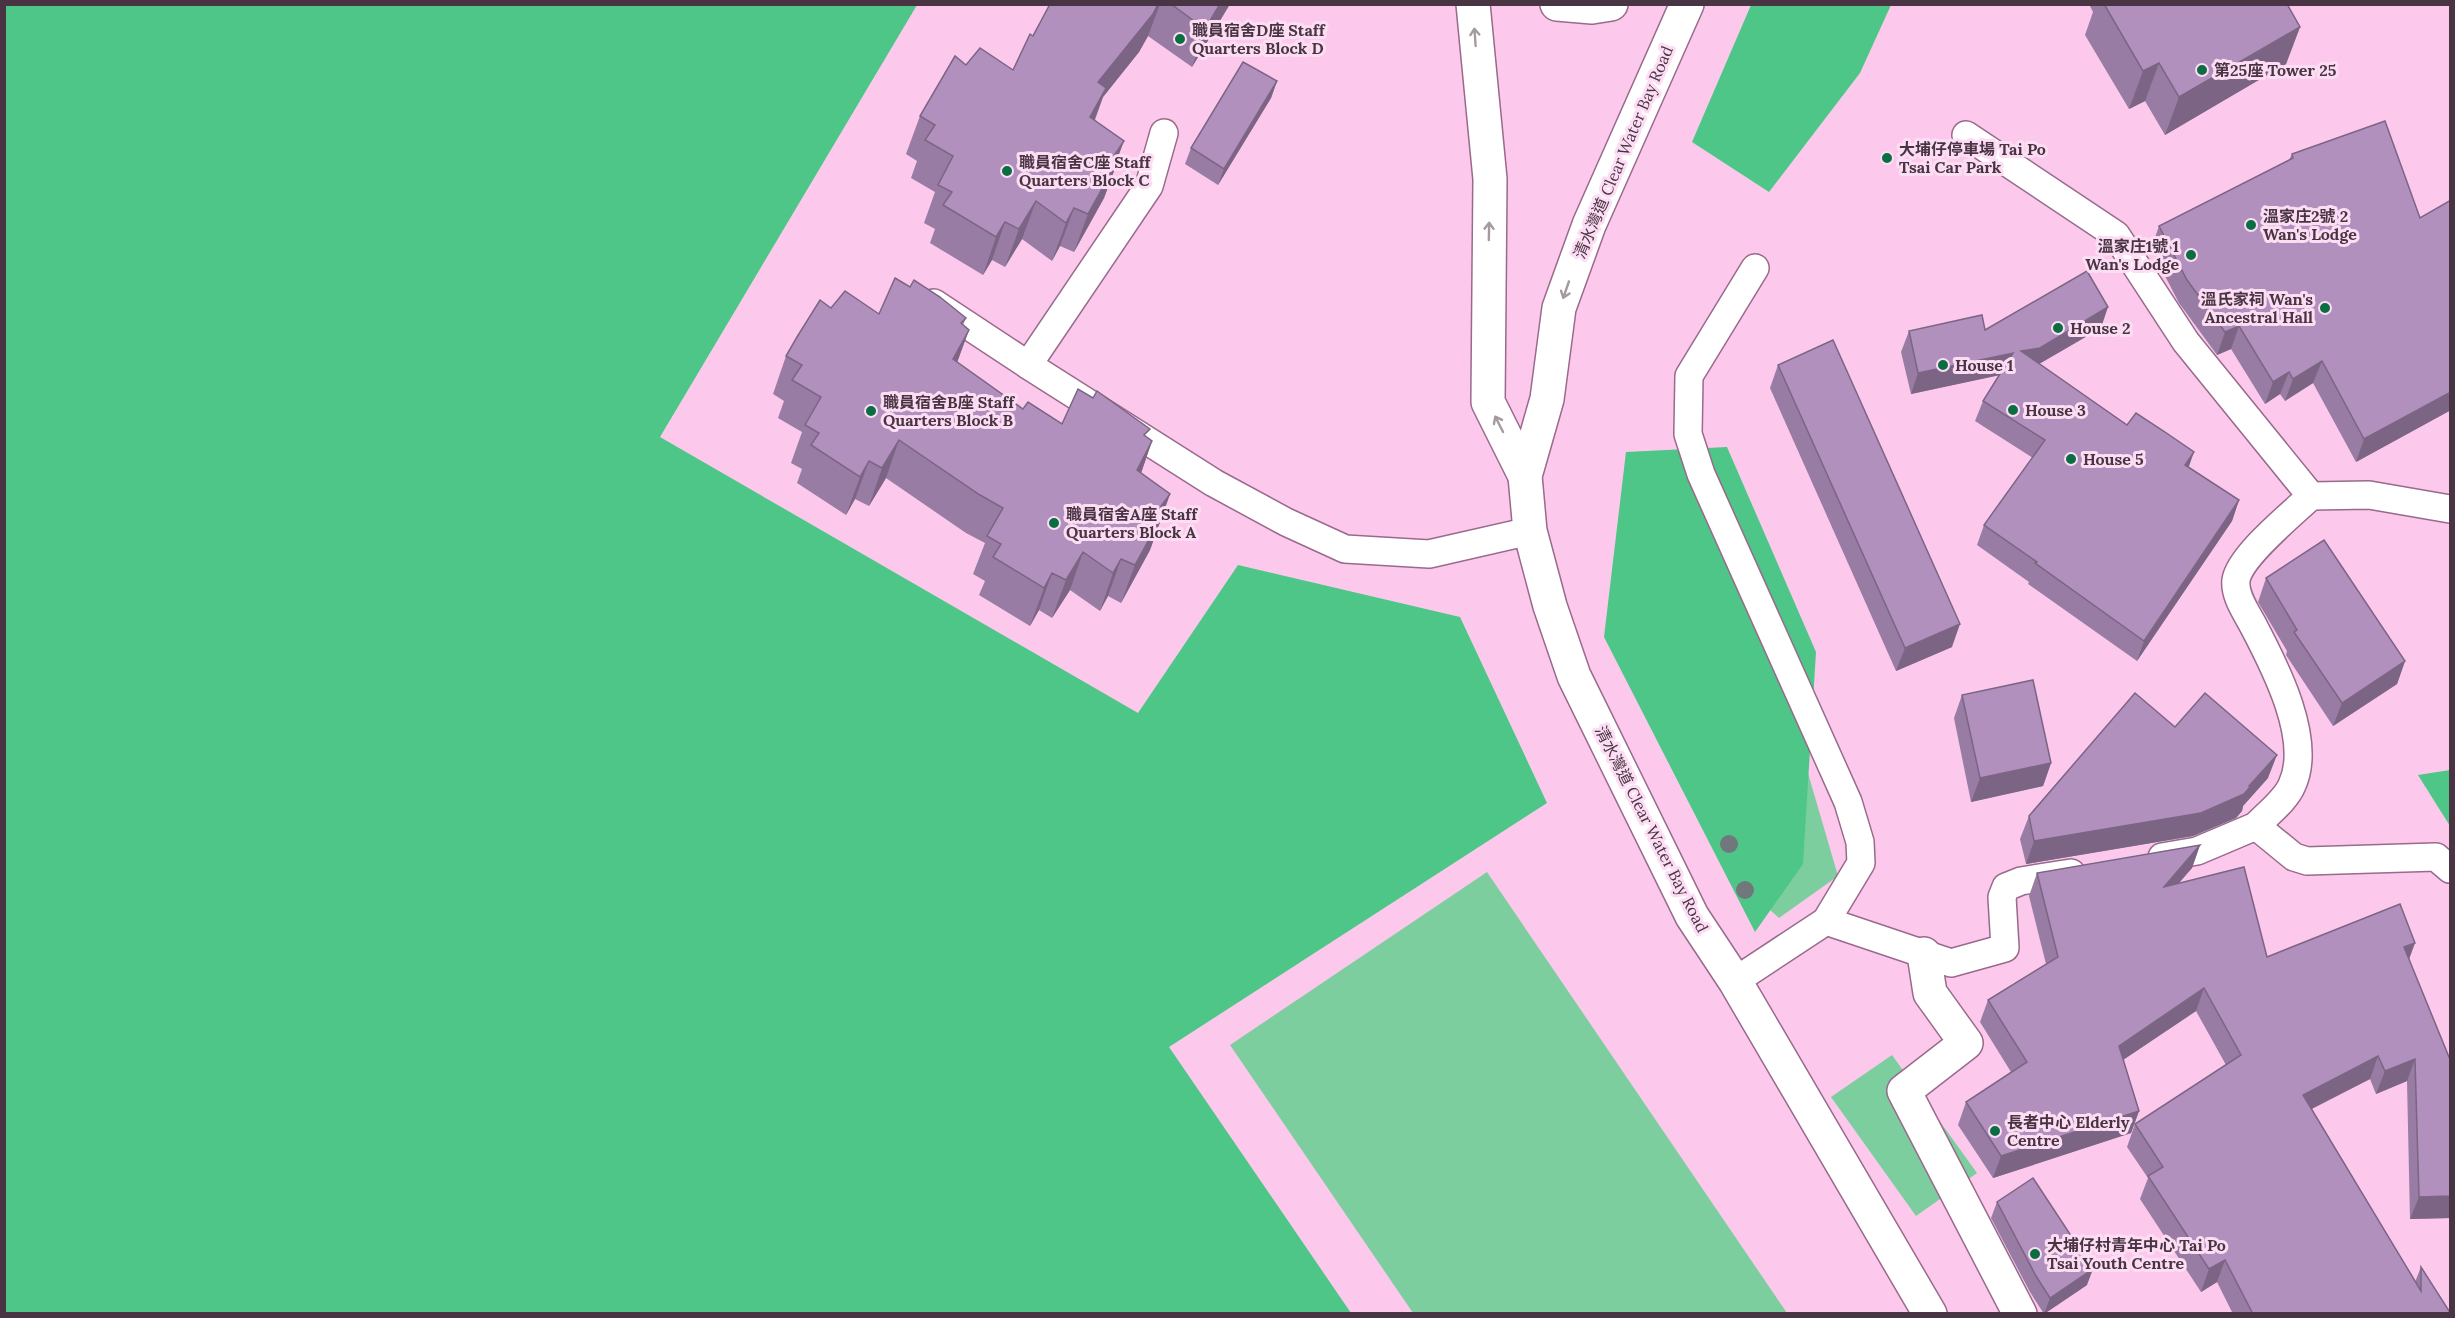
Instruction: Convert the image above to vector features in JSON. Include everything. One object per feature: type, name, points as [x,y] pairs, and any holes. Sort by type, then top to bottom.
[{"type":"main road","name":"清水灣道 Clear Water Bay Road","points":[[1473,4],[1490,179],[1488,402],[1525,476]]},
{"type":"main road","points":[[1557,4],[1592,7],[1611,4]]},
{"type":"main road","name":"清水灣道 Clear Water Bay Road","points":[[1687,4],[1588,225],[1559,308],[1547,399],[1525,476],[1530,531],[1550,606],[1574,676],[1692,916],[1735,981],[1930,1314]]},
{"type":"main road","points":[[1924,954],[1930,993],[1966,1043],[1904,1091],[2020,1314]]},
{"type":"lane","points":[[1029,365],[1149,186],[1164,133]]},
{"type":"lane","points":[[1966,135],[2116,235],[2186,342],[2311,496]]},
{"type":"lane","points":[[1735,981],[1826,921],[1861,863],[1856,823],[1701,474],[1688,434],[1689,376],[1755,268]]},
{"type":"lane","points":[[909,286],[1214,483],[1286,522],[1345,549],[1429,554],[1530,531]]},
{"type":"lane","points":[[2138,861],[2197,851],[2256,826],[2292,787],[2298,767],[2299,746],[2279,675],[2239,598],[2236,581],[2245,561],[2311,496],[2369,495],[2451,509]]},
{"type":"lane","points":[[2256,826],[2294,857],[2307,861],[2436,857],[2451,869]]},
{"type":"lane","points":[[1826,921],[1951,963],[2005,948],[2002,897],[2006,887],[2020,881],[2091,869]]},
{"type":"green space","points":[[5,4],[917,5],[660,437],[1138,713],[1238,565],[1460,617],[1547,803],[1169,1047],[1351,1313],[5,1313]]},
{"type":"green space","points":[[1751,5],[1891,5],[1860,73],[1769,192],[1692,142]]},
{"type":"green space","points":[[1727,447],[1816,652],[1803,864],[1755,932],[1604,637],[1626,452]]},
{"type":"green space","points":[[1803,756],[1838,876],[1779,918],[1757,898]]},
{"type":"green space","points":[[2450,770],[2450,826],[2418,775]]},
{"type":"green space","points":[[1487,872],[1787,1313],[1413,1313],[1230,1045]]},
{"type":"green space","points":[[1892,1055],[1977,1173],[1916,1216],[1831,1097]]},
{"type":"building","points":[[1050,4],[1158,4],[1153,14],[1098,82],[1106,88],[1090,117],[1124,141],[1113,157],[1118,160],[1088,214],[1074,208],[1066,223],[1036,201],[1019,229],[1005,222],[996,237],[943,205],[952,192],[938,185],[953,156],[925,140],[935,125],[920,116],[955,56],[966,65],[980,48],[1013,70],[1030,34],[1033,36]]},
{"type":"building","points":[[1171,4],[1220,4],[1205,29]]},
{"type":"building","points":[[2104,4],[2287,4],[2300,27],[2179,97],[2159,63],[2143,71]]},
{"type":"building","points":[[1243,62],[1277,81],[1224,169],[1191,148]]},
{"type":"building","points":[[2385,121],[2420,218],[2451,200],[2451,392],[2364,439],[2322,361],[2293,379],[2289,372],[2273,382],[2239,326],[2225,332],[2187,280],[2159,226],[2293,158],[2292,154]]},
{"type":"building","points":[[2087,271],[2108,307],[2040,348],[2021,351],[2127,425],[2136,413],[2165,432],[2194,452],[2185,465],[2239,500],[2144,641],[1984,525],[2045,440],[1983,401],[2013,353],[1918,373],[1909,331],[1982,315],[1985,330]]},
{"type":"building","points":[[895,278],[910,287],[914,280],[966,318],[961,323],[969,330],[953,359],[1023,409],[1028,402],[1062,424],[1078,389],[1093,398],[1097,391],[1150,429],[1144,435],[1152,441],[1137,470],[1170,494],[1159,509],[1164,512],[1135,565],[1121,559],[1113,573],[1083,552],[1066,580],[1052,573],[1044,588],[993,557],[1001,544],[987,536],[1003,508],[899,440],[882,468],[869,461],[860,477],[811,445],[819,433],[805,425],[821,397],[792,380],[802,365],[786,356],[820,300],[831,308],[845,291],[879,314]]},
{"type":"building","points":[[1833,340],[1960,624],[1905,648],[1778,365]]},
{"type":"building","points":[[2324,540],[2405,661],[2342,703],[2294,632],[2297,630],[2266,578]]},
{"type":"building","points":[[2033,680],[2051,763],[1980,778],[1962,695]]},
{"type":"building","points":[[2135,693],[2175,727],[2205,693],[2277,755],[2244,794],[2201,813],[2034,841],[2029,816]]},
{"type":"building","points":[[2200,845],[2164,887],[2244,867],[2267,957],[2400,904],[2415,943],[2404,947],[2451,1062],[2451,1196],[2419,1197],[2415,1059],[2385,1071],[2378,1056],[2303,1095],[2421,1291],[2421,1267],[2451,1314],[2253,1314],[2225,1260],[2209,1269],[2148,1176],[2163,1167],[2135,1124],[2241,1055],[2204,988],[2119,1046],[2139,1111],[2001,1156],[1966,1102],[2027,1062],[1988,1000],[2058,957],[2037,873]]},
{"type":"building","name":"大埔仔村青年中心 Tai Po Tsai Youth Centre","points":[[2033,1178],[2093,1269],[2050,1298],[1997,1202]]},
{"type":"place","name":"職員宿舍D座 Staff Quarters Block D","points":[[1180,39]]},
{"type":"place","name":"第25座 Tower 25","points":[[2202,70]]},
{"type":"place","name":"大埔仔停車場 Tai Po Tsai Car Park","points":[[1887,158]]},
{"type":"place","name":"職員宿舍C座 Staff Quarters Block C","points":[[1007,171]]},
{"type":"place","name":"溫家庄2號 2 Wan's Lodge","points":[[2251,225]]},
{"type":"place","name":"溫家庄1號 1 Wan's Lodge","points":[[2191,255]]},
{"type":"place","name":"溫氏家祠 Wan's Ancestral Hall","points":[[2325,308]]},
{"type":"place","name":"House 2","points":[[2058,328]]},
{"type":"place","name":"House 1","points":[[1943,365]]},
{"type":"place","name":"House 3","points":[[2013,410]]},
{"type":"place","name":"職員宿舍B座 Staff Quarters Block B","points":[[871,411]]},
{"type":"place","name":"House 5","points":[[2071,459]]},
{"type":"place","name":"職員宿舍A座 Staff Quarters Block A","points":[[1054,523]]},
{"type":"place","name":"長者中心 Elderly Centre","points":[[1995,1131]]},
{"type":"place","name":"大埔仔村青年中心 Tai Po Tsai Youth Centre","points":[[2035,1254]]}]
